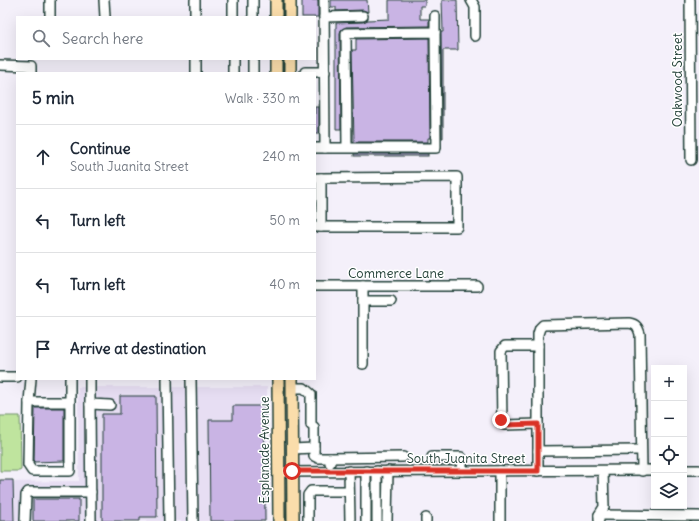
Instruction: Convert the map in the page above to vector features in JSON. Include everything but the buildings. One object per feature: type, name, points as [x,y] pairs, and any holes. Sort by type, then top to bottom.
[{"type":"main road","points":[[276,0],[276,16]]},
{"type":"main road","points":[[290,0],[290,16]]},
{"type":"main road","points":[[276,60],[276,72]]},
{"type":"main road","points":[[290,60],[290,72]]},
{"type":"main road","name":"Esplanade Avenue","points":[[278,380],[279,521]]},
{"type":"main road","points":[[292,384],[293,521]]},
{"type":"street","points":[[50,0],[50,16]]},
{"type":"street","points":[[104,0],[105,16]]},
{"type":"street","points":[[195,0],[195,16]]},
{"type":"street","points":[[233,0],[233,16]]},
{"type":"street","points":[[253,0],[253,16]]},
{"type":"street","points":[[324,0],[324,17],[320,52],[324,72],[325,148]]},
{"type":"street","points":[[471,0],[475,7],[475,36]]},
{"type":"street","name":"Oakwood Street","points":[[690,0],[694,14],[695,92],[691,160]]},
{"type":"street","points":[[324,17],[363,16]]},
{"type":"street","points":[[316,148],[436,148],[436,16]]},
{"type":"street","points":[[347,148],[346,33],[435,32]]},
{"type":"street","points":[[196,60],[196,72]]},
{"type":"street","points":[[233,60],[233,72]]},
{"type":"street","points":[[253,60],[253,72]]},
{"type":"street","points":[[0,66],[31,66],[31,72]]},
{"type":"street","points":[[305,72],[324,72]]},
{"type":"street","points":[[457,177],[457,227],[318,227],[318,178],[457,177]]},
{"type":"street","name":"Commerce Lane","points":[[316,286],[477,286]]},
{"type":"street","points":[[363,286],[363,364]]},
{"type":"street","points":[[363,301],[391,301]]},
{"type":"street","points":[[538,471],[538,334],[540,328],[543,325],[634,324],[638,327],[640,334],[642,471]]},
{"type":"street","points":[[538,346],[505,346],[501,351],[501,359],[502,424],[538,424]]},
{"type":"street","points":[[0,377],[16,377]]},
{"type":"street","points":[[31,380],[28,465],[32,471],[70,471],[70,380]]},
{"type":"street","points":[[90,380],[91,521]]},
{"type":"street","points":[[167,380],[169,521]]},
{"type":"street","points":[[191,380],[193,521]]},
{"type":"street","points":[[292,384],[304,388],[310,394],[311,425],[314,427],[314,456],[318,458],[403,457]]},
{"type":"street","points":[[29,402],[70,402]]},
{"type":"street","points":[[90,404],[110,405]]},
{"type":"street","points":[[292,448],[314,448]]},
{"type":"street","points":[[538,451],[641,450]]},
{"type":"street","points":[[432,457],[461,457],[462,471]]},
{"type":"street","points":[[330,458],[330,471]]},
{"type":"street","name":"South Juanita Street","points":[[279,472],[651,470]]},
{"type":"street","points":[[687,470],[699,470]]},
{"type":"street","points":[[349,471],[350,521]]},
{"type":"street","points":[[366,471],[366,521]]},
{"type":"street","points":[[377,471],[377,521]]},
{"type":"street","points":[[387,521],[388,471]]},
{"type":"street","points":[[500,471],[500,521]]},
{"type":"street","points":[[603,471],[604,507],[599,518],[699,516]]},
{"type":"street","points":[[308,521],[308,495],[311,492],[349,491]]},
{"type":"street","points":[[25,521],[26,495],[28,492],[91,492]]},
{"type":"street","points":[[377,497],[387,497]]},
{"type":"street","points":[[292,508],[308,508]]},
{"type":"shaded area","points":[[78,387],[267,387],[267,521],[0,521],[0,482],[79,481]]},
{"type":"green space","points":[[0,416],[20,416],[21,470],[19,471],[0,471]]},
{"type":"route","points":[[292,471],[538,471],[538,424],[505,425],[502,424],[501,420]]}]
